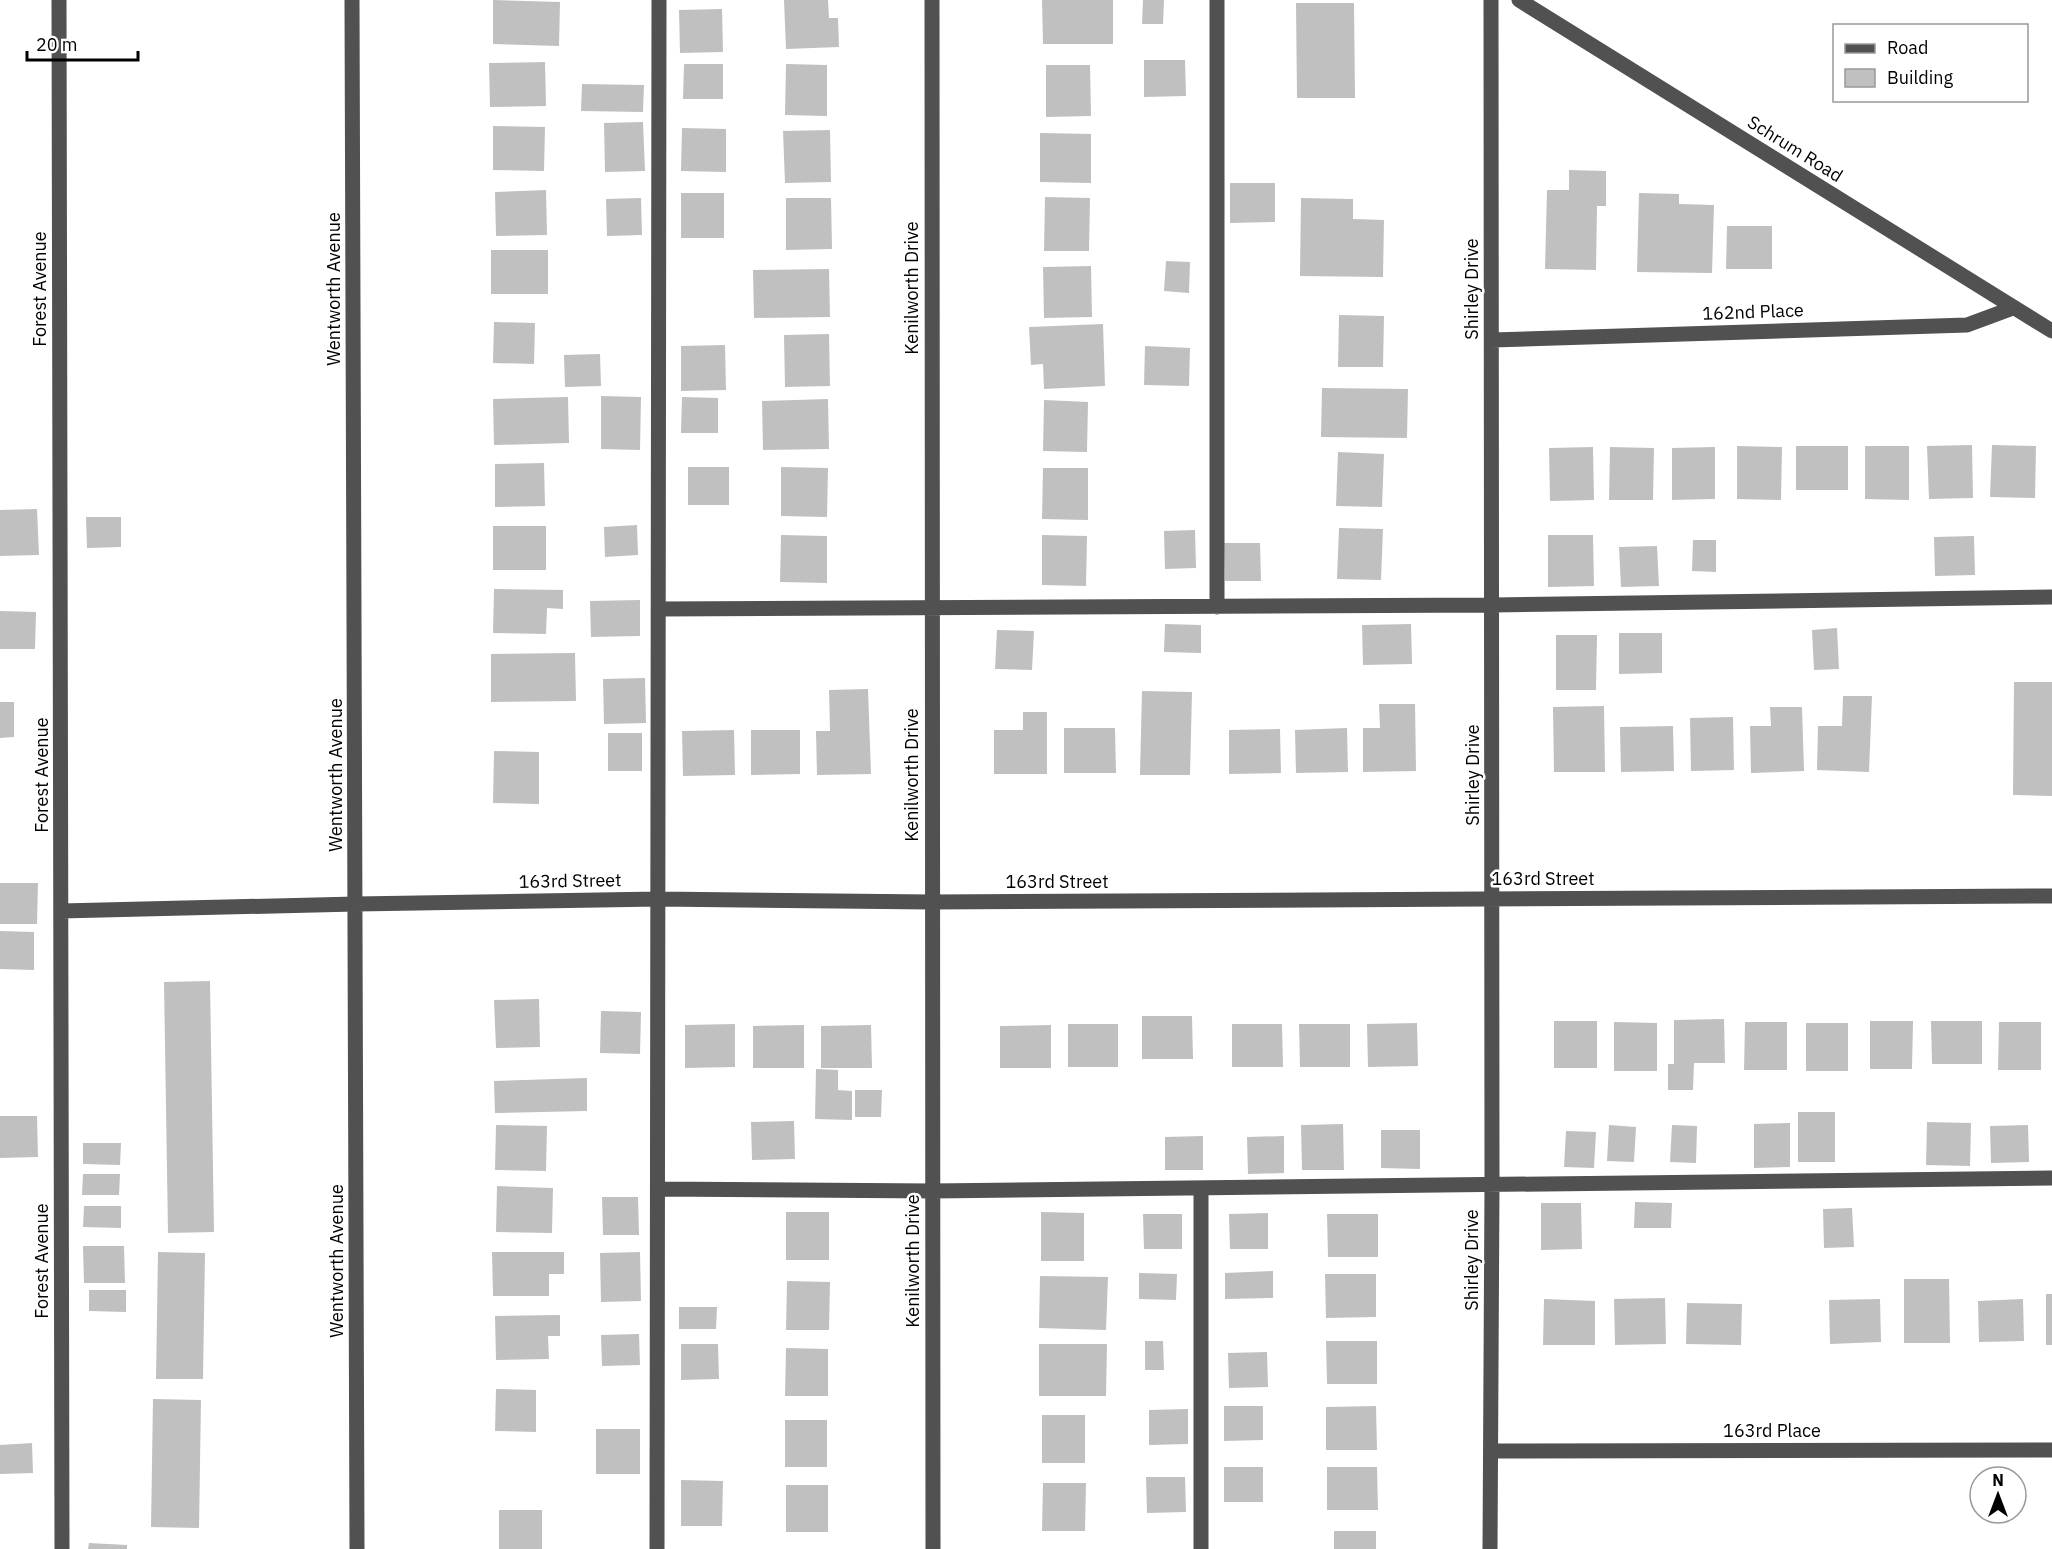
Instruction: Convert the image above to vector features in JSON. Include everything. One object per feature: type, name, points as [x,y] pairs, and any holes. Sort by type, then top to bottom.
[{"type":"street","name":"Forest Avenue","points":[[59,0],[62,1549]]},
{"type":"street","name":"Wentworth Avenue","points":[[352,0],[357,1549]]},
{"type":"street","points":[[657,1549],[659,0]]},
{"type":"street","name":"Kenilworth Drive","points":[[932,0],[933,1549]]},
{"type":"street","points":[[1217,0],[1217,607]]},
{"type":"street","name":"Shirley Drive","points":[[1490,1549],[1491,0]]},
{"type":"street","name":"Schrum Road","points":[[1519,0],[2052,331]]},
{"type":"street","name":"162nd Place","points":[[1492,340],[1966,325],[2013,308]]},
{"type":"street","points":[[659,609],[1492,605],[2052,597]]},
{"type":"street","name":"163rd Street","points":[[61,911],[659,899],[931,902],[2052,897]]},
{"type":"street","points":[[658,1189],[932,1191],[2052,1178]]},
{"type":"street","points":[[1201,1549],[1202,1188]]},
{"type":"street","name":"163rd Place","points":[[1491,1451],[2052,1450]]},
{"type":"building","points":[[493,0],[560,2],[559,46],[493,44]]},
{"type":"building","points":[[784,0],[828,0],[829,18],[838,18],[839,47],[786,49]]},
{"type":"building","points":[[1042,0],[1113,0],[1113,44],[1043,44]]},
{"type":"building","points":[[1143,0],[1164,0],[1163,24],[1142,24]]},
{"type":"building","points":[[1296,3],[1354,3],[1355,98],[1297,98]]},
{"type":"building","points":[[722,9],[723,52],[680,53],[679,10]]},
{"type":"building","points":[[1144,60],[1185,60],[1186,96],[1144,97]]},
{"type":"building","points":[[545,62],[546,106],[490,107],[489,63]]},
{"type":"building","points":[[684,64],[723,64],[723,99],[683,99]]},
{"type":"building","points":[[786,64],[827,65],[827,116],[785,115]]},
{"type":"building","points":[[1046,65],[1090,65],[1091,116],[1046,117]]},
{"type":"building","points":[[582,84],[644,85],[643,112],[581,111]]},
{"type":"building","points":[[643,122],[645,171],[605,172],[604,123]]},
{"type":"building","points":[[493,126],[545,127],[544,171],[493,170]]},
{"type":"building","points":[[682,128],[726,129],[726,172],[681,171]]},
{"type":"building","points":[[830,130],[831,182],[785,183],[783,131]]},
{"type":"building","points":[[1040,133],[1091,134],[1091,183],[1040,182]]},
{"type":"building","points":[[1569,170],[1606,171],[1606,206],[1597,206],[1596,270],[1545,269],[1547,190],[1569,190]]},
{"type":"building","points":[[1230,183],[1275,183],[1275,222],[1230,223]]},
{"type":"building","points":[[546,190],[547,235],[496,236],[495,192]]},
{"type":"building","points":[[681,193],[724,193],[724,238],[681,238]]},
{"type":"building","points":[[1639,193],[1679,194],[1679,204],[1714,205],[1712,273],[1637,272]]},
{"type":"building","points":[[1045,197],[1090,198],[1089,251],[1044,251]]},
{"type":"building","points":[[641,198],[642,235],[607,236],[606,199]]},
{"type":"building","points":[[786,198],[831,198],[832,249],[786,250]]},
{"type":"building","points":[[1301,198],[1353,199],[1353,219],[1384,220],[1383,277],[1300,276]]},
{"type":"building","points":[[1727,226],[1772,226],[1772,269],[1726,269]]},
{"type":"building","points":[[491,250],[548,250],[548,294],[491,294]]},
{"type":"building","points":[[1166,261],[1190,262],[1189,293],[1164,291]]},
{"type":"building","points":[[1091,266],[1092,317],[1044,318],[1043,267]]},
{"type":"building","points":[[829,269],[830,317],[754,318],[753,270]]},
{"type":"building","points":[[1339,315],[1384,316],[1383,367],[1338,367]]},
{"type":"building","points":[[494,322],[535,323],[534,364],[493,363]]},
{"type":"building","points":[[1103,324],[1105,386],[1044,389],[1043,364],[1031,365],[1029,327]]},
{"type":"building","points":[[829,334],[830,386],[785,387],[784,335]]},
{"type":"building","points":[[725,345],[726,390],[681,391],[681,346]]},
{"type":"building","points":[[1145,346],[1190,348],[1189,386],[1144,385]]},
{"type":"building","points":[[600,354],[601,386],[565,387],[564,355]]},
{"type":"building","points":[[1322,388],[1408,389],[1407,438],[1321,437]]},
{"type":"building","points":[[601,396],[641,397],[640,450],[601,449]]},
{"type":"building","points":[[568,397],[569,443],[494,445],[493,399]]},
{"type":"building","points":[[682,397],[718,398],[718,433],[681,433]]},
{"type":"building","points":[[828,399],[829,449],[763,450],[762,401]]},
{"type":"building","points":[[1044,400],[1088,402],[1087,452],[1043,451]]},
{"type":"building","points":[[1972,445],[1973,498],[1929,499],[1927,446]]},
{"type":"building","points":[[1992,445],[2036,446],[2035,498],[1990,497]]},
{"type":"building","points":[[1737,446],[1782,447],[1781,500],[1737,499]]},
{"type":"building","points":[[1796,446],[1848,446],[1848,490],[1796,490]]},
{"type":"building","points":[[1865,446],[1909,446],[1909,500],[1865,499]]},
{"type":"building","points":[[1593,447],[1594,500],[1550,501],[1549,448]]},
{"type":"building","points":[[1610,447],[1654,448],[1653,500],[1609,500]]},
{"type":"building","points":[[1715,447],[1715,499],[1672,500],[1672,448]]},
{"type":"building","points":[[1338,452],[1384,454],[1382,507],[1336,506]]},
{"type":"building","points":[[544,463],[545,506],[495,507],[495,464]]},
{"type":"building","points":[[688,467],[729,467],[729,505],[688,505]]},
{"type":"building","points":[[781,467],[828,468],[827,517],[781,516]]},
{"type":"building","points":[[1043,468],[1088,468],[1088,520],[1042,519]]},
{"type":"building","points":[[37,509],[39,555],[0,556],[0,510]]},
{"type":"building","points":[[86,517],[121,517],[121,547],[87,548]]},
{"type":"building","points":[[637,525],[638,555],[605,557],[604,527]]},
{"type":"building","points":[[493,526],[546,526],[546,570],[493,570]]},
{"type":"building","points":[[1339,528],[1383,529],[1381,580],[1337,579]]},
{"type":"building","points":[[1195,530],[1196,568],[1165,569],[1164,531]]},
{"type":"building","points":[[781,535],[827,536],[827,583],[780,582]]},
{"type":"building","points":[[1042,535],[1087,536],[1086,586],[1042,585]]},
{"type":"building","points":[[1548,535],[1593,535],[1594,586],[1548,587]]},
{"type":"building","points":[[1974,536],[1975,575],[1935,576],[1934,537]]},
{"type":"building","points":[[1693,540],[1716,540],[1716,572],[1692,571]]},
{"type":"building","points":[[1224,543],[1260,543],[1261,581],[1225,581]]},
{"type":"building","points":[[1657,546],[1659,586],[1621,587],[1619,547]]},
{"type":"building","points":[[494,589],[563,590],[563,609],[547,608],[546,634],[493,633]]},
{"type":"building","points":[[640,600],[640,636],[591,637],[590,601]]},
{"type":"building","points":[[0,611],[36,612],[35,649],[0,649]]},
{"type":"building","points":[[1165,624],[1201,625],[1201,653],[1164,652]]},
{"type":"building","points":[[1411,624],[1412,664],[1363,665],[1362,625]]},
{"type":"building","points":[[1837,628],[1839,669],[1814,670],[1812,630]]},
{"type":"building","points":[[997,630],[1034,631],[1032,670],[995,669]]},
{"type":"building","points":[[1619,633],[1662,633],[1662,673],[1619,674]]},
{"type":"building","points":[[1556,635],[1597,635],[1596,690],[1556,690]]},
{"type":"building","points":[[575,653],[576,701],[491,702],[491,654]]},
{"type":"building","points":[[645,678],[646,723],[604,724],[603,679]]},
{"type":"building","points":[[2014,682],[2052,682],[2052,796],[2013,795]]},
{"type":"building","points":[[868,689],[871,774],[817,775],[816,731],[830,731],[829,690]]},
{"type":"building","points":[[1142,691],[1192,692],[1190,775],[1140,775]]},
{"type":"building","points":[[1843,696],[1872,696],[1869,772],[1817,770],[1818,726],[1842,726]]},
{"type":"building","points":[[0,702],[14,702],[14,737],[0,738]]},
{"type":"building","points":[[1379,704],[1415,704],[1416,771],[1363,772],[1363,728],[1380,728]]},
{"type":"building","points":[[1604,706],[1605,772],[1554,772],[1553,707]]},
{"type":"building","points":[[1770,707],[1802,707],[1804,771],[1751,773],[1750,726],[1771,726]]},
{"type":"building","points":[[1023,712],[1047,712],[1047,774],[994,774],[994,730],[1023,730]]},
{"type":"building","points":[[1733,717],[1734,770],[1691,771],[1690,718]]},
{"type":"building","points":[[1673,726],[1674,771],[1621,772],[1620,727]]},
{"type":"building","points":[[1064,728],[1115,728],[1116,773],[1064,773]]},
{"type":"building","points":[[1347,728],[1348,772],[1296,773],[1295,730]]},
{"type":"building","points":[[1280,729],[1281,773],[1229,774],[1229,730]]},
{"type":"building","points":[[734,730],[735,775],[683,776],[682,731]]},
{"type":"building","points":[[751,730],[800,730],[800,774],[751,775]]},
{"type":"building","points":[[608,733],[642,733],[642,771],[608,771]]},
{"type":"building","points":[[494,751],[539,752],[539,804],[493,803]]},
{"type":"building","points":[[0,883],[38,883],[37,924],[0,924]]},
{"type":"building","points":[[0,931],[34,932],[34,970],[0,969]]},
{"type":"building","points":[[210,981],[214,1232],[168,1233],[164,982]]},
{"type":"building","points":[[539,999],[540,1047],[496,1048],[494,1000]]},
{"type":"building","points":[[601,1011],[641,1012],[640,1054],[600,1053]]},
{"type":"building","points":[[1142,1016],[1192,1016],[1193,1059],[1142,1059]]},
{"type":"building","points":[[1724,1019],[1725,1063],[1694,1063],[1693,1090],[1668,1090],[1668,1064],[1674,1064],[1674,1020]]},
{"type":"building","points":[[1554,1021],[1597,1021],[1597,1068],[1554,1068]]},
{"type":"building","points":[[1870,1021],[1913,1021],[1912,1069],[1870,1069]]},
{"type":"building","points":[[1931,1021],[1982,1021],[1982,1064],[1932,1064]]},
{"type":"building","points":[[1614,1022],[1657,1023],[1657,1071],[1614,1071]]},
{"type":"building","points":[[1745,1022],[1787,1022],[1787,1070],[1744,1070]]},
{"type":"building","points":[[1999,1022],[2041,1022],[2041,1070],[1998,1070]]},
{"type":"building","points":[[1417,1023],[1418,1066],[1368,1067],[1367,1024]]},
{"type":"building","points":[[1806,1023],[1848,1023],[1848,1071],[1806,1071]]},
{"type":"building","points":[[735,1024],[735,1067],[685,1068],[685,1025]]},
{"type":"building","points":[[1068,1024],[1118,1024],[1118,1067],[1068,1067]]},
{"type":"building","points":[[1232,1024],[1282,1024],[1283,1067],[1232,1067]]},
{"type":"building","points":[[1299,1024],[1350,1024],[1350,1067],[1300,1067]]},
{"type":"building","points":[[804,1025],[804,1068],[753,1068],[753,1026]]},
{"type":"building","points":[[871,1025],[872,1068],[821,1068],[821,1026]]},
{"type":"building","points":[[1051,1025],[1051,1068],[1000,1068],[1000,1026]]},
{"type":"building","points":[[816,1069],[838,1070],[838,1090],[852,1091],[852,1120],[815,1119]]},
{"type":"building","points":[[587,1078],[587,1111],[495,1113],[494,1081]]},
{"type":"building","points":[[855,1090],[882,1090],[881,1117],[855,1117]]},
{"type":"building","points":[[1798,1112],[1835,1112],[1835,1162],[1798,1162]]},
{"type":"building","points":[[0,1116],[37,1116],[38,1157],[0,1158]]},
{"type":"building","points":[[794,1121],[795,1159],[752,1160],[751,1122]]},
{"type":"building","points":[[1927,1122],[1971,1123],[1970,1166],[1926,1165]]},
{"type":"building","points":[[1790,1123],[1790,1167],[1754,1168],[1754,1124]]},
{"type":"building","points":[[1343,1124],[1344,1170],[1302,1170],[1301,1125]]},
{"type":"building","points":[[496,1125],[547,1126],[546,1171],[495,1170]]},
{"type":"building","points":[[1609,1125],[1636,1127],[1634,1162],[1607,1161]]},
{"type":"building","points":[[1672,1125],[1697,1126],[1696,1163],[1670,1162]]},
{"type":"building","points":[[2028,1125],[2029,1162],[1991,1163],[1990,1126]]},
{"type":"building","points":[[1381,1130],[1420,1130],[1420,1169],[1381,1168]]},
{"type":"building","points":[[1566,1131],[1596,1132],[1594,1168],[1564,1167]]},
{"type":"building","points":[[1203,1136],[1203,1170],[1165,1170],[1165,1137]]},
{"type":"building","points":[[1284,1136],[1284,1173],[1248,1174],[1247,1137]]},
{"type":"building","points":[[83,1143],[121,1143],[120,1165],[83,1164]]},
{"type":"building","points":[[83,1174],[120,1174],[119,1195],[82,1195]]},
{"type":"building","points":[[497,1186],[553,1188],[552,1233],[496,1232]]},
{"type":"building","points":[[602,1197],[638,1197],[639,1235],[603,1235]]},
{"type":"building","points":[[1635,1202],[1672,1203],[1671,1228],[1634,1228]]},
{"type":"building","points":[[1541,1203],[1581,1203],[1582,1249],[1541,1250]]},
{"type":"building","points":[[84,1206],[121,1206],[121,1228],[83,1227]]},
{"type":"building","points":[[1852,1208],[1854,1247],[1824,1248],[1823,1209]]},
{"type":"building","points":[[786,1212],[829,1212],[829,1260],[786,1260]]},
{"type":"building","points":[[1041,1212],[1084,1213],[1084,1261],[1041,1261]]},
{"type":"building","points":[[1268,1213],[1268,1249],[1230,1249],[1229,1214]]},
{"type":"building","points":[[1143,1214],[1182,1214],[1182,1249],[1144,1249]]},
{"type":"building","points":[[1327,1214],[1378,1214],[1378,1257],[1328,1257]]},
{"type":"building","points":[[83,1246],[124,1246],[125,1283],[84,1283]]},
{"type":"building","points":[[158,1252],[205,1253],[203,1379],[156,1379]]},
{"type":"building","points":[[492,1252],[564,1252],[564,1274],[549,1274],[549,1296],[493,1296]]},
{"type":"building","points":[[640,1252],[641,1301],[601,1302],[600,1253]]},
{"type":"building","points":[[1273,1271],[1273,1298],[1225,1299],[1225,1273]]},
{"type":"building","points":[[1139,1273],[1177,1274],[1176,1300],[1139,1299]]},
{"type":"building","points":[[1325,1274],[1376,1274],[1376,1317],[1326,1318]]},
{"type":"building","points":[[1040,1276],[1108,1277],[1106,1330],[1039,1328]]},
{"type":"building","points":[[1904,1279],[1949,1279],[1950,1343],[1904,1343]]},
{"type":"building","points":[[787,1281],[830,1282],[829,1330],[786,1330]]},
{"type":"building","points":[[89,1290],[126,1290],[126,1312],[89,1311]]},
{"type":"building","points":[[2046,1294],[2052,1294],[2052,1345],[2046,1345]]},
{"type":"building","points":[[1665,1298],[1666,1344],[1615,1345],[1614,1299]]},
{"type":"building","points":[[1544,1299],[1595,1301],[1595,1345],[1543,1345]]},
{"type":"building","points":[[1880,1299],[1881,1342],[1830,1344],[1829,1300]]},
{"type":"building","points":[[2023,1299],[2024,1341],[1979,1342],[1978,1301]]},
{"type":"building","points":[[1687,1303],[1742,1304],[1741,1345],[1686,1344]]},
{"type":"building","points":[[679,1307],[717,1307],[716,1329],[679,1329]]},
{"type":"building","points":[[560,1315],[560,1336],[548,1336],[549,1359],[496,1360],[495,1316]]},
{"type":"building","points":[[639,1334],[640,1365],[602,1366],[601,1335]]},
{"type":"building","points":[[1145,1341],[1163,1341],[1164,1370],[1145,1370]]},
{"type":"building","points":[[1326,1341],[1377,1341],[1377,1384],[1327,1384]]},
{"type":"building","points":[[681,1344],[718,1344],[719,1379],[681,1380]]},
{"type":"building","points":[[1039,1344],[1107,1344],[1106,1396],[1039,1396]]},
{"type":"building","points":[[786,1348],[828,1349],[828,1396],[785,1396]]},
{"type":"building","points":[[1267,1352],[1268,1387],[1229,1388],[1228,1353]]},
{"type":"building","points":[[496,1389],[536,1390],[536,1432],[495,1431]]},
{"type":"building","points":[[153,1399],[201,1400],[199,1528],[151,1527]]},
{"type":"building","points":[[1224,1406],[1263,1406],[1263,1440],[1224,1441]]},
{"type":"building","points":[[1376,1406],[1377,1450],[1326,1450],[1326,1407]]},
{"type":"building","points":[[1188,1409],[1188,1444],[1149,1445],[1149,1410]]},
{"type":"building","points":[[1042,1415],[1085,1415],[1085,1463],[1042,1463]]},
{"type":"building","points":[[785,1420],[827,1420],[827,1467],[785,1467]]},
{"type":"building","points":[[596,1429],[640,1429],[640,1474],[596,1474]]},
{"type":"building","points":[[32,1443],[33,1473],[0,1474],[0,1445]]},
{"type":"building","points":[[1224,1467],[1263,1467],[1263,1502],[1224,1502]]},
{"type":"building","points":[[1327,1467],[1377,1467],[1378,1510],[1327,1510]]},
{"type":"building","points":[[1146,1477],[1185,1477],[1186,1512],[1147,1513]]},
{"type":"building","points":[[681,1480],[723,1481],[722,1526],[681,1526]]},
{"type":"building","points":[[1043,1483],[1086,1483],[1085,1531],[1042,1531]]},
{"type":"building","points":[[786,1485],[828,1485],[828,1532],[786,1532]]},
{"type":"building","points":[[499,1510],[542,1510],[542,1549],[499,1549]]},
{"type":"building","points":[[1334,1531],[1376,1531],[1376,1549],[1334,1549]]},
{"type":"building","points":[[89,1543],[127,1545],[127,1549],[88,1549]]}]
